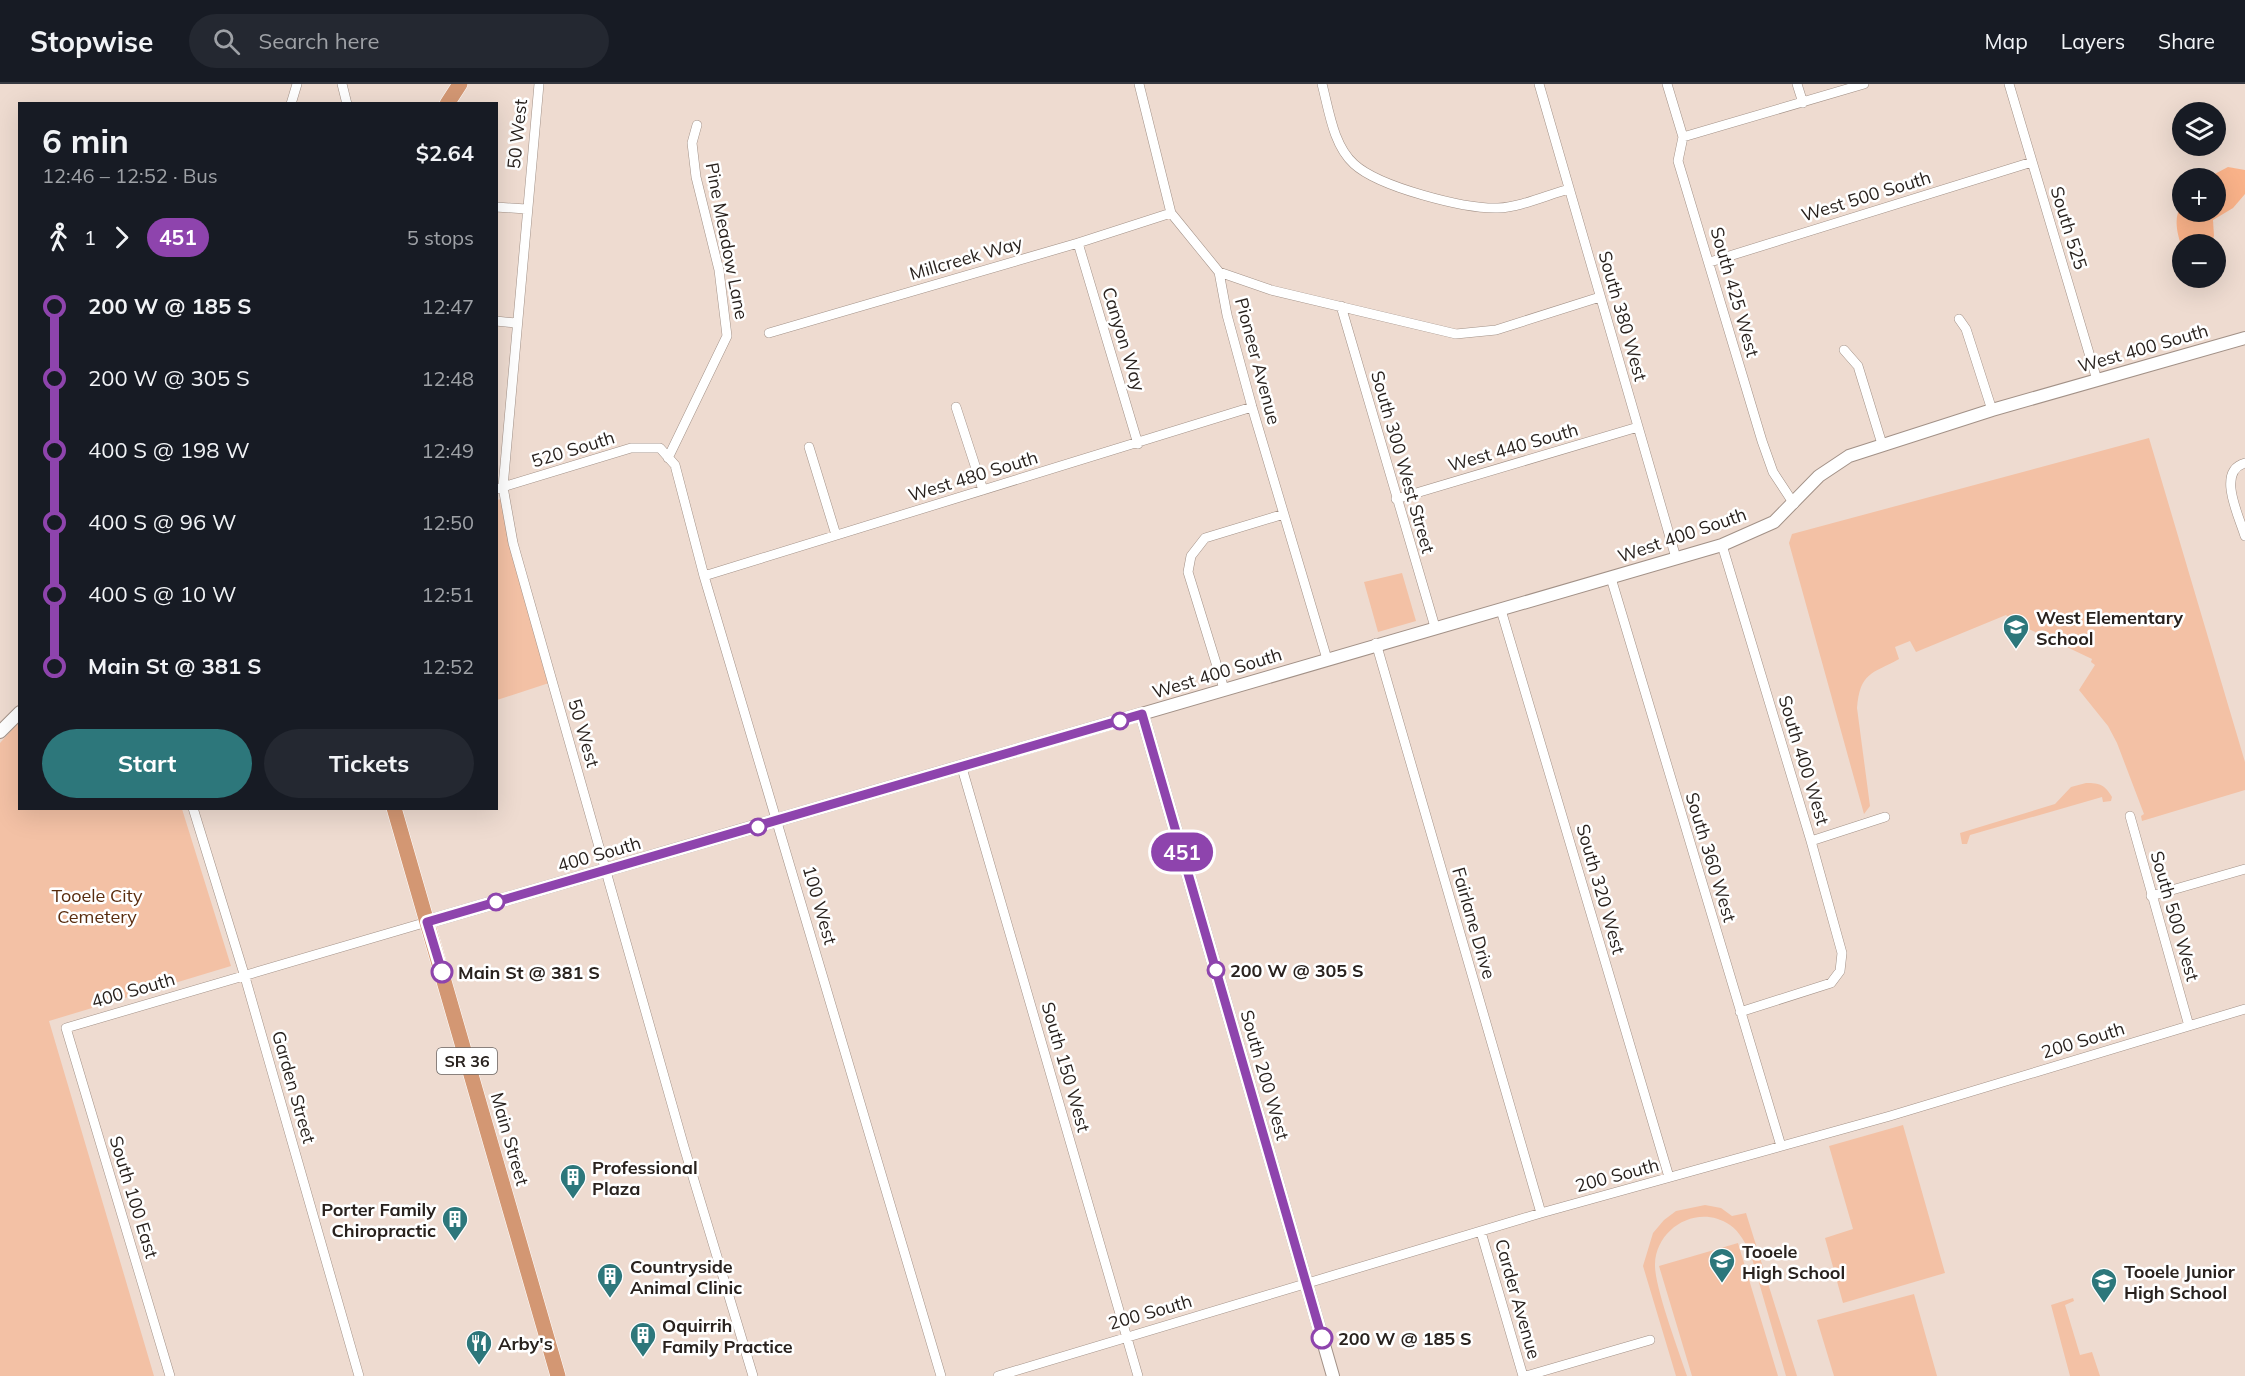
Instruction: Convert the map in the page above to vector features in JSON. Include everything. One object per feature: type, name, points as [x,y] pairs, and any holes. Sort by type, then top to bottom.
[{"type":"highway","points":[[448,102],[460,84]]},
{"type":"highway","name":"Main Street","points":[[395,810],[558,1376]]},
{"type":"street","points":[[292,102],[297,84]]},
{"type":"street","points":[[342,84],[346,102]]},
{"type":"street","name":"50 West","points":[[539,84],[500,488],[513,543],[684,1147],[753,1376]]},
{"type":"street","name":"Pioneer Avenue","points":[[1139,84],[1171,213],[1219,272],[1227,315],[1252,407],[1327,658]]},
{"type":"street","points":[[1322,84],[1335,134],[1354,164],[1385,183],[1447,201],[1498,208],[1569,189]]},
{"type":"street","name":"South 380 West","points":[[1539,84],[1676,558]]},
{"type":"street","name":"South 425 West","points":[[1667,84],[1683,137],[1678,160],[1762,441],[1773,472],[1794,504]]},
{"type":"street","points":[[1797,84],[1803,103]]},
{"type":"street","points":[[1683,137],[1864,84]]},
{"type":"street","name":"South 525","points":[[2009,84],[2097,380]]},
{"type":"street","name":"Pine Meadow Lane","points":[[668,458],[727,336],[719,270],[696,177],[692,143],[696,125]]},
{"type":"street","name":"West 500 South","points":[[1710,262],[2032,162]]},
{"type":"street","points":[[498,207],[526,209]]},
{"type":"street","name":"Millcreek Way","points":[[769,333],[1078,243],[1171,213]]},
{"type":"street","name":"Canyon Way","points":[[1078,243],[1138,444]]},
{"type":"street","points":[[1219,272],[1271,290],[1456,334],[1496,330],[1600,297]]},
{"type":"street","name":"South 300 West Street","points":[[1341,306],[1435,627]]},
{"type":"street","points":[[1959,319],[1966,329],[1992,410]]},
{"type":"street","points":[[498,321],[516,323]]},
{"type":"street","name":"West 400 South","points":[[1142,714],[1376,643],[1501,610],[1722,545],[1774,522],[1819,476],[1849,456],[1992,410],[2245,338]]},
{"type":"street","points":[[1844,350],[1858,366],[1882,444]]},
{"type":"street","points":[[956,407],[982,490]]},
{"type":"street","name":"West 480 South","points":[[704,576],[1252,407]]},
{"type":"street","name":"West 440 South","points":[[1396,498],[1638,428]]},
{"type":"street","points":[[809,447],[836,535]]},
{"type":"street","name":"520 South","points":[[500,488],[631,448],[660,448]]},
{"type":"street","name":"100 West","points":[[660,448],[675,465],[704,576],[941,1376]]},
{"type":"street","points":[[2245,463],[2237,465],[2230,473],[2230,482],[2245,536]]},
{"type":"street","points":[[1224,689],[1188,572],[1191,556],[1205,538],[1284,514]]},
{"type":"street","name":"South 400 West","points":[[1722,545],[1811,841],[1842,953],[1840,971],[1831,983],[1740,1012]]},
{"type":"street","name":"South 360 West","points":[[1611,578],[1781,1146]]},
{"type":"street","name":"South 320 West","points":[[1501,610],[1669,1177]]},
{"type":"street","name":"Fairlane Drive","points":[[1376,643],[1541,1213]]},
{"type":"street","points":[[0,732],[18,714]]},
{"type":"street","name":"400 South","points":[[66,1028],[1142,714]]},
{"type":"street","name":"South 200 West","points":[[1142,714],[1334,1376]]},
{"type":"street","name":"South 150 West","points":[[962,768],[1138,1376]]},
{"type":"street","name":"Garden Street","points":[[194,810],[245,977],[359,1376]]},
{"type":"street","name":"South 500 West","points":[[2130,816],[2189,1026]]},
{"type":"street","points":[[1811,841],[1885,817]]},
{"type":"street","points":[[2151,896],[2245,869]]},
{"type":"street","name":"200 South","points":[[998,1376],[1541,1213],[1890,1116],[2245,1009]]},
{"type":"street","name":"South 100 East","points":[[66,1028],[170,1376]]},
{"type":"street","name":"Carder Avenue","points":[[1481,1232],[1524,1376]]},
{"type":"street","points":[[1524,1376],[1650,1340]]},
{"type":"green space","name":"West Elementary School","points":[[2149,438],[2245,762],[2245,790],[2142,821],[2141,816],[2144,814],[2117,743],[2108,726],[2079,690],[2095,665],[2091,662],[2092,659],[2014,622],[2006,615],[1916,652],[1910,641],[1895,647],[1899,659],[1864,681],[1857,708],[1870,806],[1864,814],[1789,543],[1792,534]]},
{"type":"green space","points":[[502,499],[549,683],[498,700],[498,500]]},
{"type":"green space","points":[[1402,573],[1416,621],[1378,632],[1364,582]]},
{"type":"green space","name":"Tooele City Cemetery","points":[[18,723],[18,810],[182,810],[231,966],[49,1021],[154,1376],[0,1376],[0,743]]},
{"type":"green space","points":[[2086,783],[2099,784],[2104,787],[2112,797],[2111,801],[2103,802],[2102,797],[1970,835],[1967,844],[1962,844],[1960,833],[2055,804],[2071,787]]},
{"type":"green space","points":[[1903,1125],[1945,1273],[1843,1303],[1825,1238],[1853,1229],[1829,1146]]},
{"type":"green space","points":[[1705,1205],[1721,1208],[1732,1216],[1746,1213],[1797,1376],[1786,1376],[1751,1255],[1745,1243],[1730,1225],[1718,1219],[1705,1217],[1692,1218],[1671,1230],[1657,1251],[1655,1264],[1658,1287],[1687,1376],[1676,1376],[1643,1266],[1653,1233],[1664,1220],[1676,1211]]},
{"type":"green space","points":[[1738,1243],[1778,1376],[1692,1376],[1659,1266]]},
{"type":"green space","points":[[1914,1294],[1937,1376],[1834,1376],[1817,1320]]},
{"type":"green space","points":[[2073,1298],[2074,1301],[2065,1305],[2080,1355],[2092,1352],[2100,1376],[2070,1376],[2051,1305]]},
{"type":"shaded area","points":[[2226,168],[2245,170],[2245,194],[2233,208],[2226,212]]},
{"type":"shaded area","points":[[2177,222],[2213,222],[2214,234],[2179,234]]},
{"type":"bus line","name":"451","points":[[442,972],[427,922],[1142,714],[1322,1338]]},
{"type":"place","name":"West Elementary School","points":[[2016,650]]},
{"type":"place","name":"200 W @ 305 S","points":[[1216,970]]},
{"type":"place","name":"Main St @ 381 S","points":[[442,972]]},
{"type":"place","name":"Professional Plaza","points":[[573,1200]]},
{"type":"place","name":"Porter Family Chiropractic","points":[[455,1242]]},
{"type":"place","name":"Tooele High School","points":[[1722,1284]]},
{"type":"place","name":"Countryside Animal Clinic","points":[[610,1299]]},
{"type":"place","name":"Tooele Junior High School","points":[[2104,1304]]},
{"type":"place","name":"200 W @ 185 S","points":[[1322,1338]]},
{"type":"place","name":"Oquirrih Family Practice","points":[[643,1358]]},
{"type":"place","name":"Arby's","points":[[479,1366]]}]
